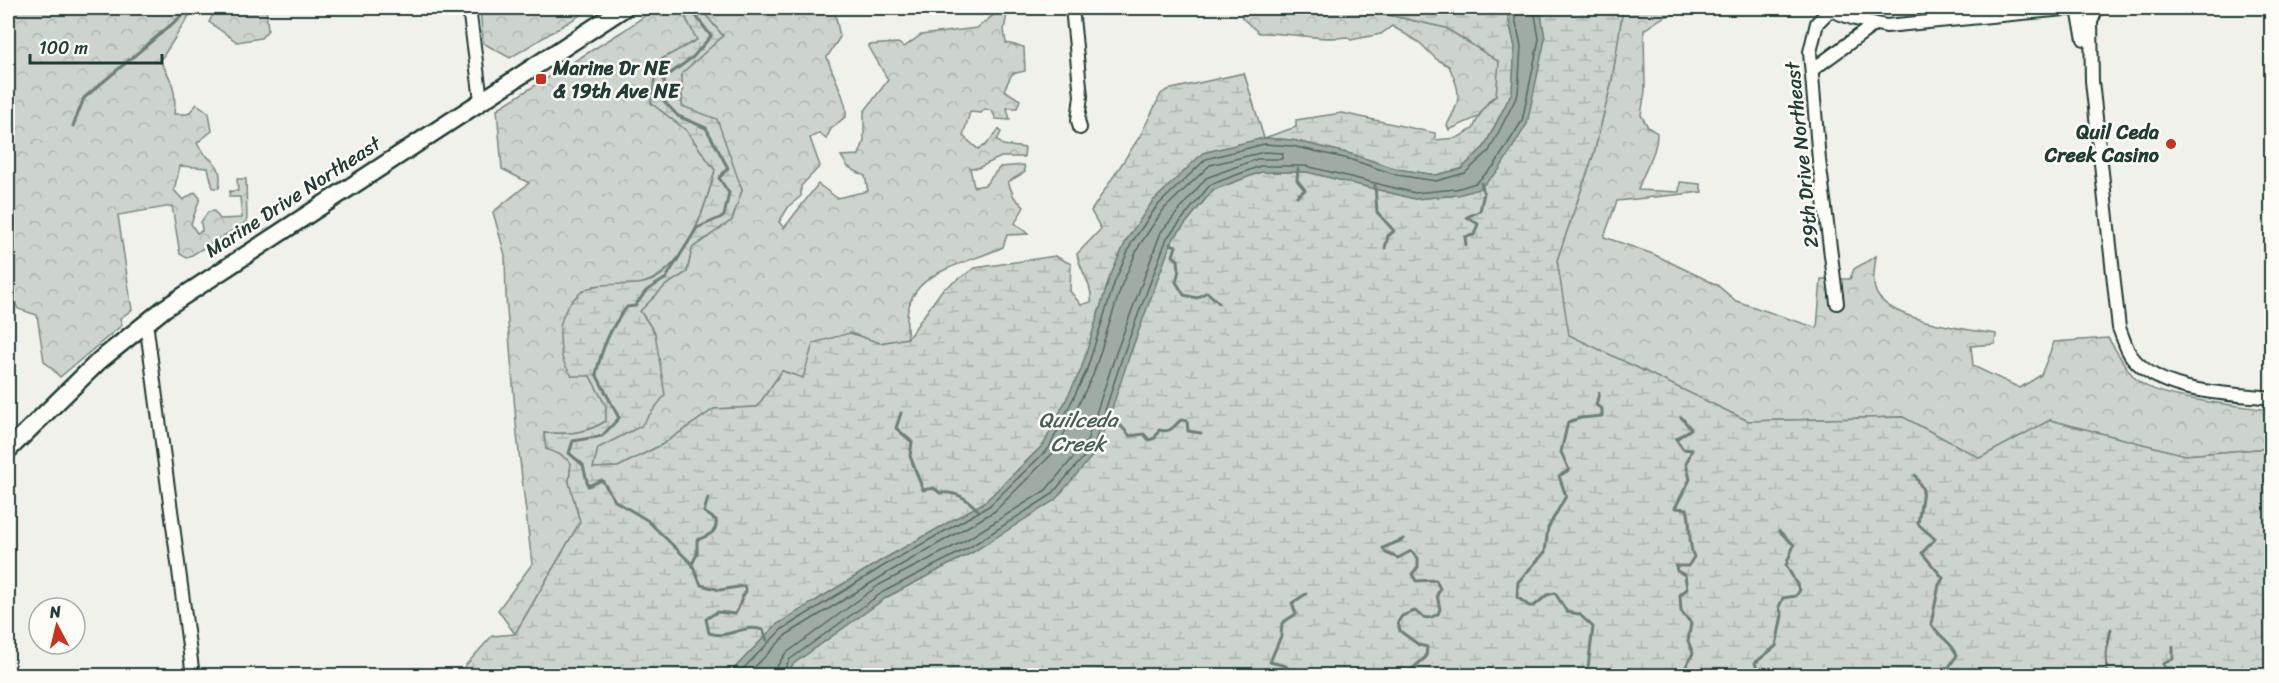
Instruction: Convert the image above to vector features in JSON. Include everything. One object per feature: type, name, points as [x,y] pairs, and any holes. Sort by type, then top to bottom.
[{"type":"main road","name":"Marine Drive Northeast","points":[[8,450],[99,361],[205,279],[624,8]]},
{"type":"street","points":[[469,8],[481,100]]},
{"type":"street","points":[[1072,8],[1081,96],[1078,120],[1080,128]]},
{"type":"street","points":[[1812,70],[1875,24],[1886,26],[2040,9],[2076,9],[2086,14],[2097,9]]},
{"type":"street","points":[[2076,9],[2083,23],[2085,60],[2092,81]]},
{"type":"street","points":[[2097,9],[2091,22],[2092,81],[2119,328],[2131,357],[2154,376],[2192,388],[2271,398]]},
{"type":"street","name":"29th Drive Northeast","points":[[1837,303],[1819,160],[1810,52],[1812,37],[1817,23],[1830,10],[1875,24]]},
{"type":"street","points":[[147,322],[194,675]]},
{"type":"green space","points":[[8,8],[194,8],[160,61],[173,86],[174,114],[188,114],[197,104],[209,113],[212,131],[197,143],[217,166],[220,179],[219,188],[213,188],[208,168],[180,166],[174,190],[183,200],[195,192],[200,198],[191,224],[197,233],[202,231],[201,222],[208,212],[214,211],[220,219],[242,218],[240,197],[229,197],[230,191],[238,191],[237,179],[246,179],[247,222],[187,258],[180,254],[172,206],[118,215],[132,310],[120,318],[122,325],[60,377],[44,361],[37,315],[18,309],[11,295],[14,289],[10,286],[8,288]]},
{"type":"green space","points":[[217,8],[266,8],[268,30],[261,38],[237,42],[209,22]]},
{"type":"green space","points":[[480,8],[592,8],[510,58],[483,43]]},
{"type":"green space","points":[[656,8],[681,8],[697,40],[658,61],[651,103],[686,130],[715,170],[705,204],[690,240],[667,269],[652,279],[635,285],[594,286],[590,376],[606,406],[606,421],[576,432],[544,433],[546,449],[562,455],[571,463],[569,482],[580,522],[515,634],[498,610],[532,564],[517,435],[505,255],[493,212],[529,183],[502,169],[497,109]]},
{"type":"green space","points":[[681,8],[700,8],[723,36],[682,73],[682,106],[717,119],[742,190],[732,220],[692,248],[687,272],[666,285],[640,311],[655,333],[665,395],[641,426],[598,448],[593,468],[618,467],[663,444],[714,409],[757,407],[782,371],[803,378],[813,343],[850,333],[880,343],[908,338],[942,290],[975,268],[1055,256],[1071,264],[1070,291],[1081,305],[1091,302],[1090,290],[1077,254],[1101,229],[1091,211],[1140,136],[1161,94],[1167,90],[1244,73],[1264,138],[1203,153],[1127,239],[1109,279],[1081,370],[1044,444],[985,502],[882,560],[776,625],[728,675],[456,676],[492,636],[515,634],[580,522],[569,482],[571,463],[561,455],[546,449],[544,433],[576,432],[599,425],[606,421],[606,406],[590,376],[572,376],[563,361],[560,326],[565,311],[581,293],[595,286],[649,282],[657,278],[675,262],[684,250],[703,211],[715,170],[686,130],[651,103],[658,61],[697,40]]},
{"type":"green space","points":[[700,8],[834,8],[840,37],[827,57],[842,95],[846,116],[831,129],[826,139],[819,133],[810,138],[820,166],[801,186],[801,196],[789,206],[779,222],[784,228],[818,184],[837,198],[868,191],[865,176],[848,167],[841,156],[859,155],[864,141],[864,112],[888,80],[868,45],[898,43],[904,47],[921,35],[977,28],[1000,10],[1007,14],[1004,30],[1006,43],[1024,47],[1025,71],[1012,74],[1004,90],[1020,100],[1017,108],[1007,108],[1010,120],[996,119],[992,111],[985,109],[981,113],[970,112],[963,136],[978,149],[986,145],[999,129],[1001,132],[997,140],[1003,145],[1025,148],[1024,157],[1001,157],[978,168],[970,168],[974,187],[985,185],[1000,167],[1024,165],[1025,172],[1008,182],[1014,197],[1024,207],[1015,223],[1028,234],[1007,235],[1003,247],[949,268],[921,286],[912,299],[907,316],[908,338],[880,343],[850,333],[803,378],[782,371],[757,407],[714,409],[663,444],[618,467],[592,468],[598,448],[641,426],[655,333],[640,311],[666,285],[687,272],[692,248],[732,220],[742,190],[682,107],[682,73],[723,36]]},
{"type":"green space","points":[[1241,8],[1358,8],[1446,28],[1500,62],[1496,96],[1490,99],[1478,117],[1449,130],[1447,125],[1457,102],[1458,90],[1449,66],[1436,59],[1420,43],[1392,26],[1381,34],[1351,40],[1347,37],[1325,38],[1259,33],[1242,18]]},
{"type":"green space","points":[[1358,8],[1506,8],[1515,47],[1512,92],[1484,147],[1461,169],[1436,175],[1397,169],[1351,154],[1292,140],[1264,138],[1296,127],[1296,120],[1342,113],[1435,133],[1435,140],[1457,138],[1473,129],[1485,106],[1496,96],[1499,62],[1446,28]]},
{"type":"green space","points":[[1540,8],[1623,8],[1612,80],[1594,153],[1557,260],[1569,335],[1748,421],[1903,417],[1980,458],[2050,420],[2185,455],[2271,448],[2271,675],[787,676],[793,664],[887,597],[973,552],[1129,357],[1172,240],[1213,190],[1261,172],[1307,172],[1415,199],[1458,195],[1545,39]]},
{"type":"green space","points":[[1623,8],[1684,8],[1682,11],[1662,18],[1644,30],[1645,91],[1641,115],[1648,127],[1657,133],[1657,140],[1638,190],[1679,192],[1680,182],[1700,184],[1702,192],[1617,201],[1604,237],[1653,254],[1717,285],[1736,301],[1817,328],[1821,279],[1850,279],[1854,269],[1876,256],[1875,289],[1881,300],[1893,309],[1928,322],[1996,334],[1995,344],[1971,346],[1973,366],[2020,388],[2041,375],[2054,342],[2108,338],[2125,366],[2137,380],[2147,387],[2201,401],[2271,410],[2271,448],[2185,455],[2050,420],[1980,458],[1903,417],[1748,421],[1568,335],[1557,260],[1594,153],[1612,80]]},
{"type":"water","name":"Quilceda Creek","points":[[1506,8],[1540,8],[1545,39],[1527,124],[1499,170],[1479,189],[1458,195],[1415,199],[1307,172],[1261,172],[1213,190],[1172,240],[1129,357],[1099,448],[1055,500],[973,552],[887,597],[793,664],[787,675],[728,675],[776,625],[882,560],[985,502],[1044,444],[1081,370],[1109,279],[1127,239],[1152,202],[1203,153],[1264,138],[1292,140],[1351,154],[1397,169],[1436,175],[1461,169],[1484,147],[1512,92],[1515,47]]},
{"type":"waterway","points":[[73,126],[84,98],[191,8]]},
{"type":"waterway","points":[[690,8],[711,36],[693,57],[663,79],[666,87],[661,98],[678,116],[706,128],[728,168],[719,178],[729,193],[724,216],[697,228],[666,278],[646,291],[635,306],[627,307],[616,323],[604,347],[596,374],[619,418],[602,436],[573,441],[569,453],[583,465],[588,486],[602,480],[615,501],[647,520],[692,564],[701,585],[720,590],[744,586],[746,591],[735,614],[717,612],[706,619],[709,633],[716,635],[756,628],[763,630],[767,640]]},
{"type":"waterway","points":[[1297,196],[1305,190],[1297,180],[1298,169]]},
{"type":"waterway","points":[[1466,245],[1465,237],[1474,235],[1478,224],[1467,217],[1480,211],[1484,193],[1481,183]]},
{"type":"waterway","points":[[1375,185],[1377,212],[1394,231],[1388,236],[1385,248]]},
{"type":"waterway","points":[[1170,244],[1176,246],[1173,256],[1178,260],[1179,270],[1176,282],[1184,295],[1197,298],[1207,292],[1219,303]]},
{"type":"waterway","points":[[1587,676],[1593,627],[1579,614],[1567,612],[1555,593],[1547,595],[1534,606],[1529,606],[1517,597],[1518,582],[1545,552],[1548,528],[1566,496],[1559,476],[1569,470],[1561,452],[1568,422],[1602,416],[1602,409],[1596,405],[1599,393]]},
{"type":"waterway","points":[[901,413],[896,428],[912,442],[910,456],[923,490],[934,488],[940,493],[957,495],[966,499],[978,510]]},
{"type":"waterway","points":[[1681,417],[1691,429],[1676,439],[1683,449],[1692,450],[1686,464],[1690,479],[1675,508],[1687,509],[1694,557],[1688,566],[1676,566],[1677,571],[1685,575],[1687,589],[1680,595],[1681,611],[1691,623],[1688,641],[1693,653],[1681,676]]},
{"type":"waterway","points":[[1103,424],[1121,426],[1130,436],[1144,434],[1149,440],[1155,438],[1159,430],[1169,430],[1181,420],[1187,421],[1188,431],[1201,433]]},
{"type":"waterway","points":[[1892,676],[1894,672],[1926,673],[1949,667],[1957,655],[1952,646],[1931,624],[1939,585],[1943,578],[1922,553],[1935,539],[1918,524],[1923,490],[1915,475]]},
{"type":"waterway","points":[[692,564],[697,554],[697,540],[714,531],[716,524],[716,520],[704,512],[708,498]]},
{"type":"waterway","points":[[1760,676],[1755,663],[1776,646],[1782,615],[1779,607],[1783,598],[1796,596],[1800,590],[1786,565],[1794,545],[1779,531]]},
{"type":"waterway","points":[[1404,539],[1383,548],[1386,553],[1398,558],[1411,551],[1418,558],[1418,567],[1412,574],[1416,581],[1436,580],[1440,589],[1437,595],[1440,609],[1438,614],[1426,618],[1415,611],[1402,616],[1398,622],[1400,631],[1419,645],[1427,647],[1426,657],[1404,676]]},
{"type":"waterway","points":[[1292,676],[1286,666],[1270,662],[1281,636],[1282,623],[1296,614],[1292,603],[1306,594]]},
{"type":"waterway","points":[[2107,676],[2106,653],[2111,629]]},
{"type":"waterway","points":[[2169,676],[2172,668],[2166,668],[2163,664],[2173,659],[2173,647]]},
{"type":"place","name":"Marine Dr NE & 19th Ave NE","points":[[541,79]]},
{"type":"place","name":"Quil Ceda Creek Casino","points":[[2171,144]]}]
